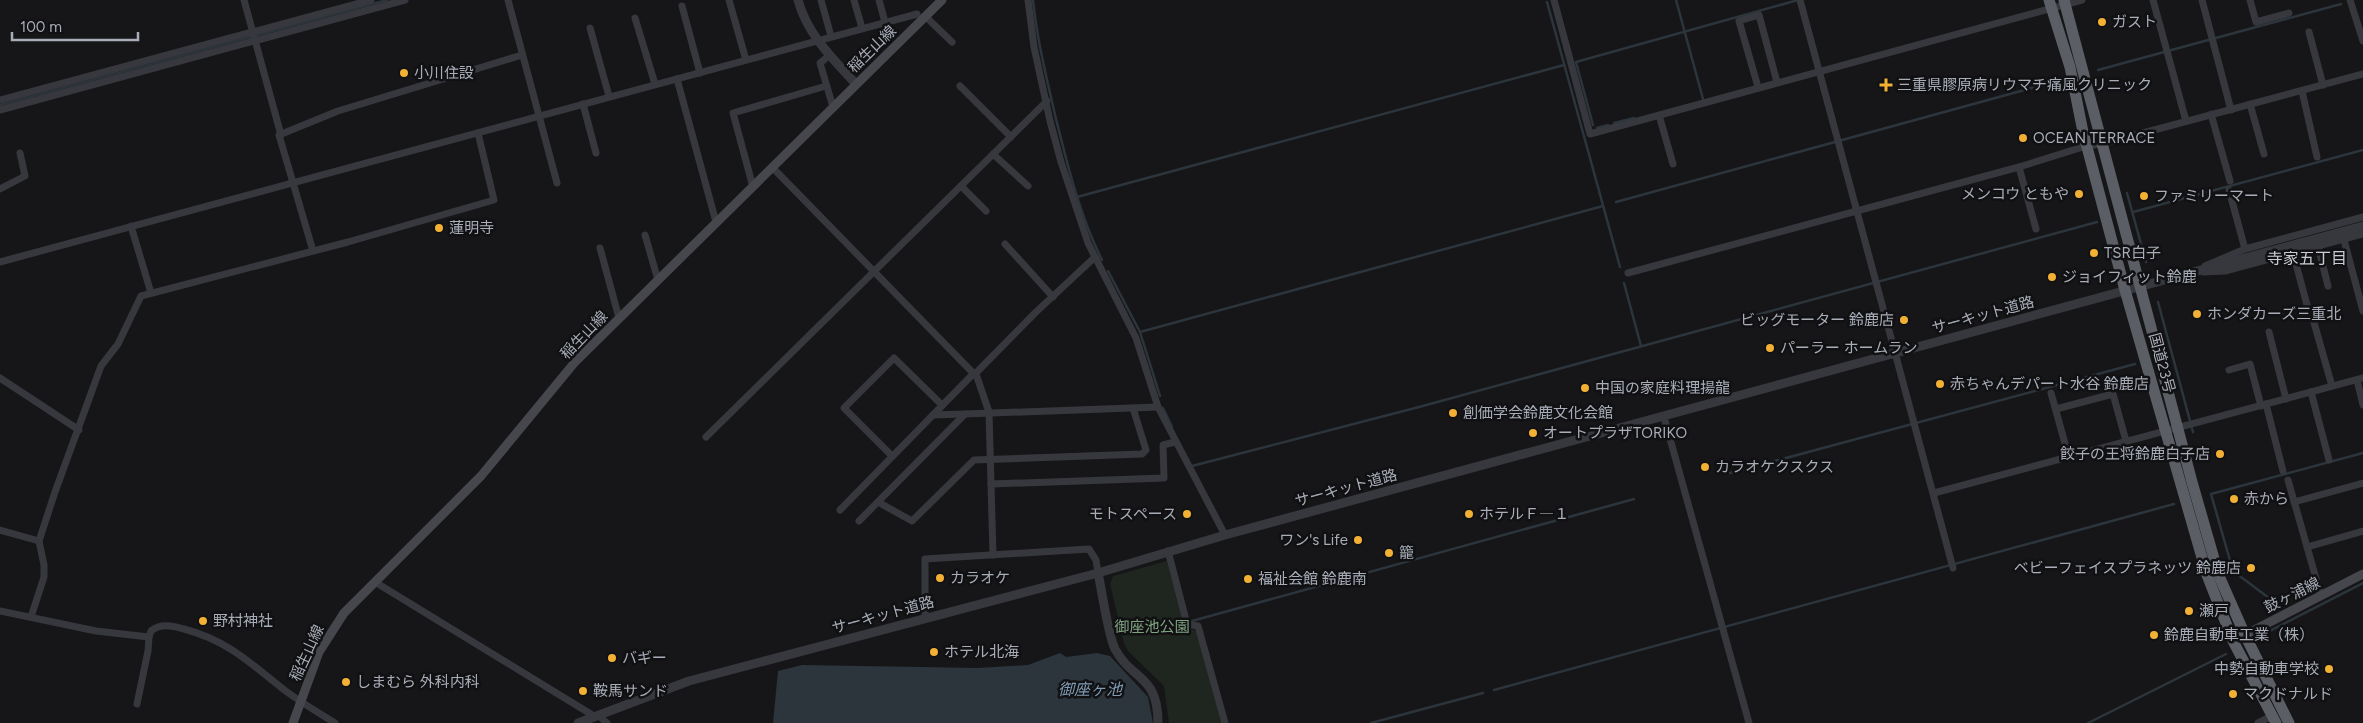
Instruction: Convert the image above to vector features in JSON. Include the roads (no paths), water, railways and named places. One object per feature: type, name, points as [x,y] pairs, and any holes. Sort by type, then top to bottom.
[{"type":"highway","name":"国道23号","points":[[2064,2],[2140,286],[2184,428],[2219,576],[2245,635],[2289,723]]},
{"type":"highway","name":"国道23号","points":[[2051,4],[2070,67],[2086,146],[2125,290],[2207,575],[2233,640],[2274,719]]},
{"type":"main road","name":"稲生山線","points":[[293,723],[320,652],[344,613],[481,476],[575,362],[856,84],[921,15],[942,0]]},
{"type":"main road","name":"鼓ヶ浦線","points":[[2233,640],[2363,574]]},
{"type":"street","points":[[244,0],[313,252]]},
{"type":"street","points":[[0,110],[254,37],[371,0]]},
{"type":"street","points":[[0,100],[405,0]]},
{"type":"street","points":[[508,0],[557,183]]},
{"type":"street","points":[[729,0],[746,60]]},
{"type":"street","points":[[798,0],[807,23],[818,40],[856,84]]},
{"type":"street","points":[[821,0],[831,36]]},
{"type":"street","points":[[854,0],[862,28]]},
{"type":"street","points":[[879,0],[885,22]]},
{"type":"street","points":[[1028,0],[1034,47],[1060,162],[1088,243],[1136,338],[1158,407],[1225,535]]},
{"type":"street","points":[[1554,0],[1590,134],[1819,71],[2051,4],[2082,0]]},
{"type":"street","points":[[2153,0],[2186,121]]},
{"type":"street","points":[[2202,0],[2232,110]]},
{"type":"street","points":[[2250,0],[2256,22],[2289,13]]},
{"type":"street","points":[[2350,0],[2363,41]]},
{"type":"street","points":[[1800,2],[1952,565]]},
{"type":"street","points":[[682,6],[700,73]]},
{"type":"street","points":[[0,262],[885,22],[921,15],[952,42]]},
{"type":"street","points":[[1758,87],[1739,21],[1759,15],[1777,82]]},
{"type":"street","points":[[635,18],[654,84]]},
{"type":"street","points":[[590,28],[609,96]]},
{"type":"street","points":[[2308,32],[2322,85]]},
{"type":"street","points":[[830,54],[820,63],[833,107]]},
{"type":"street","points":[[281,135],[338,111],[522,55]]},
{"type":"street","points":[[1628,273],[2019,167],[2086,146],[2102,144],[2363,74]]},
{"type":"street","points":[[677,79],[716,222]]},
{"type":"street","points":[[753,186],[733,112],[826,86]]},
{"type":"street","points":[[960,86],[1011,137]]},
{"type":"street","points":[[2302,91],[2317,157]]},
{"type":"street","points":[[706,437],[1047,101]]},
{"type":"street","points":[[583,104],[596,153]]},
{"type":"street","points":[[2250,104],[2264,154]]},
{"type":"street","points":[[2211,114],[2230,181]]},
{"type":"street","points":[[1659,115],[1673,164]]},
{"type":"street","points":[[32,617],[44,577],[44,565],[39,540],[101,366],[118,344],[141,296],[313,252],[494,200],[478,133]]},
{"type":"street","points":[[0,189],[25,176],[20,154]]},
{"type":"street","points":[[993,154],[1028,186]]},
{"type":"street","points":[[772,167],[974,374],[989,412],[993,555]]},
{"type":"street","points":[[2019,167],[2036,229]]},
{"type":"street","points":[[961,186],[986,211]]},
{"type":"street","points":[[2229,190],[2245,250]]},
{"type":"street","points":[[2188,273],[2245,250],[2363,217]]},
{"type":"street","points":[[131,226],[151,293]]},
{"type":"street","name":"サーキット道路","points":[[578,723],[689,681],[1098,573],[1225,535],[2359,227]]},
{"type":"street","points":[[2188,273],[2225,271],[2363,234]]},
{"type":"street","points":[[645,235],[658,280]]},
{"type":"street","points":[[2344,240],[2363,311]]},
{"type":"street","points":[[1005,244],[1053,296]]},
{"type":"street","points":[[2318,246],[2328,286]]},
{"type":"street","points":[[600,248],[619,318]]},
{"type":"street","points":[[2293,253],[2307,305]]},
{"type":"street","points":[[840,510],[974,374],[1095,257]]},
{"type":"street","points":[[2313,319],[2332,386]]},
{"type":"street","points":[[2269,332],[2286,399]]},
{"type":"street","points":[[892,456],[844,408],[894,358],[942,406]]},
{"type":"street","points":[[2229,370],[2250,364],[2283,471]]},
{"type":"street","points":[[0,378],[79,430]]},
{"type":"street","points":[[1934,493],[2069,458],[2126,441],[2184,428],[2360,379],[2363,405]]},
{"type":"street","points":[[2311,392],[2329,460]]},
{"type":"street","points":[[2051,393],[2069,458]]},
{"type":"street","points":[[2056,409],[2113,394],[2126,441]]},
{"type":"street","points":[[933,415],[1158,407]]},
{"type":"street","points":[[878,502],[912,521],[974,460],[1142,454],[1146,450],[1133,408]]},
{"type":"street","points":[[859,521],[965,414]]},
{"type":"street","points":[[1664,416],[1749,723]]},
{"type":"street","points":[[991,484],[1164,478],[1164,445],[1175,442]]},
{"type":"street","points":[[2288,480],[2321,596]]},
{"type":"street","points":[[2294,502],[2363,483]]},
{"type":"street","points":[[0,530],[39,540]]},
{"type":"street","points":[[2307,547],[2363,531]]},
{"type":"street","points":[[926,618],[925,559],[1089,550],[1096,560],[1114,647],[1124,660],[1145,680],[1155,696],[1158,723]]},
{"type":"street","points":[[1168,551],[1187,624],[1198,626],[1225,723]]},
{"type":"street","points":[[375,582],[596,715],[606,723]]},
{"type":"street","points":[[0,611],[96,631],[149,637]]},
{"type":"street","points":[[137,704],[151,631],[155,628],[168,626],[210,636],[243,657],[301,702],[335,723]]},
{"type":"street","points":[[2258,723],[2274,719]]},
{"type":"water","name":"御座ヶ池","points":[[1060,653],[1066,657],[1097,653],[1110,656],[1148,697],[1153,723],[773,723],[778,671],[802,665],[978,668],[1028,665]]},
{"type":"waterway","points":[[0,105],[387,0]]},
{"type":"waterway","points":[[1033,0],[1043,60],[1065,155],[1081,209],[1102,260]]},
{"type":"waterway","points":[[1676,0],[1703,99]]},
{"type":"waterway","points":[[1593,125],[1576,62],[1798,0]]},
{"type":"waterway","points":[[1547,2],[1620,267]]},
{"type":"waterway","points":[[2098,70],[2341,4]]},
{"type":"waterway","points":[[1077,197],[1564,65]]},
{"type":"waterway","points":[[1616,202],[2061,80]]},
{"type":"waterway","points":[[1614,123],[1634,118]]},
{"type":"waterway","points":[[1597,128],[1608,125]]},
{"type":"waterway","points":[[2133,212],[2363,150]]},
{"type":"waterway","points":[[2127,193],[2146,262]]},
{"type":"waterway","points":[[1140,332],[1603,206]]},
{"type":"waterway","points":[[1192,466],[1419,407],[2097,222]]},
{"type":"waterway","points":[[1108,271],[1140,332],[1160,396]]},
{"type":"waterway","points":[[1624,283],[1641,346]]},
{"type":"waterway","points":[[2158,302],[2193,432]]},
{"type":"waterway","points":[[1730,473],[2135,364]]},
{"type":"waterway","points":[[1163,408],[1172,427]]},
{"type":"waterway","points":[[2281,607],[2233,571],[2211,494],[2363,453]]},
{"type":"waterway","points":[[1192,621],[1634,499]]},
{"type":"waterway","points":[[1494,690],[2174,504]]},
{"type":"waterway","points":[[2256,638],[2363,583]]},
{"type":"waterway","points":[[2088,723],[2226,654]]},
{"type":"waterway","points":[[1371,723],[1483,693]]},
{"type":"place","name":"ガスト","points":[[2102,22]]},
{"type":"place","name":"小川住設","points":[[404,73]]},
{"type":"place","name":"三重県膠原病リウマチ痛風クリニック","points":[[1886,85]]},
{"type":"place","name":"OCEAN TERRACE","points":[[2023,138]]},
{"type":"place","name":"メンコウ ともや","points":[[2079,194]]},
{"type":"place","name":"ファミリーマート","points":[[2144,196]]},
{"type":"place","name":"蓮明寺","points":[[439,228]]},
{"type":"place","name":"TSR白子","points":[[2094,253]]},
{"type":"place","name":"ジョイフィット鈴鹿","points":[[2052,277]]},
{"type":"place","name":"ホンダカーズ三重北","points":[[2197,314]]},
{"type":"place","name":"ビッグモーター 鈴鹿店","points":[[1904,320]]},
{"type":"place","name":"パーラー ホームラン","points":[[1770,348]]},
{"type":"place","name":"赤ちゃんデパート水谷 鈴鹿店","points":[[1940,384]]},
{"type":"place","name":"中国の家庭料理揚龍","points":[[1585,388]]},
{"type":"place","name":"創価学会鈴鹿文化会館","points":[[1453,413]]},
{"type":"place","name":"オートプラザTORIKO","points":[[1533,433]]},
{"type":"place","name":"餃子の王将鈴鹿白子店","points":[[2220,454]]},
{"type":"place","name":"カラオケクスクス","points":[[1705,467]]},
{"type":"place","name":"赤から","points":[[2234,499]]},
{"type":"place","name":"モトスペース","points":[[1187,514]]},
{"type":"place","name":"ホテルＦ―１","points":[[1469,514]]},
{"type":"place","name":"ワン's Life","points":[[1358,540]]},
{"type":"place","name":"籠","points":[[1389,553]]},
{"type":"place","name":"ベビーフェイスプラネッツ 鈴鹿店","points":[[2251,568]]},
{"type":"place","name":"カラオケ","points":[[940,578]]},
{"type":"place","name":"福祉会館 鈴鹿南","points":[[1248,579]]},
{"type":"place","name":"瀬戸","points":[[2189,611]]},
{"type":"place","name":"野村神社","points":[[203,621]]},
{"type":"place","name":"鈴鹿自動車工業（株）","points":[[2154,635]]},
{"type":"place","name":"ホテル北海","points":[[934,652]]},
{"type":"place","name":"バギー","points":[[612,658]]},
{"type":"place","name":"中勢自動車学校","points":[[2329,669]]},
{"type":"place","name":"しまむら 外科内科","points":[[346,682]]},
{"type":"place","name":"鞍馬サンド","points":[[583,691]]},
{"type":"place","name":"マクドナルド","points":[[2233,694]]},
{"type":"district","name":"寺家五丁目","points":[[2307,258]]},
{"type":"park label","name":"御座池公園","points":[[1152,627]]}]
